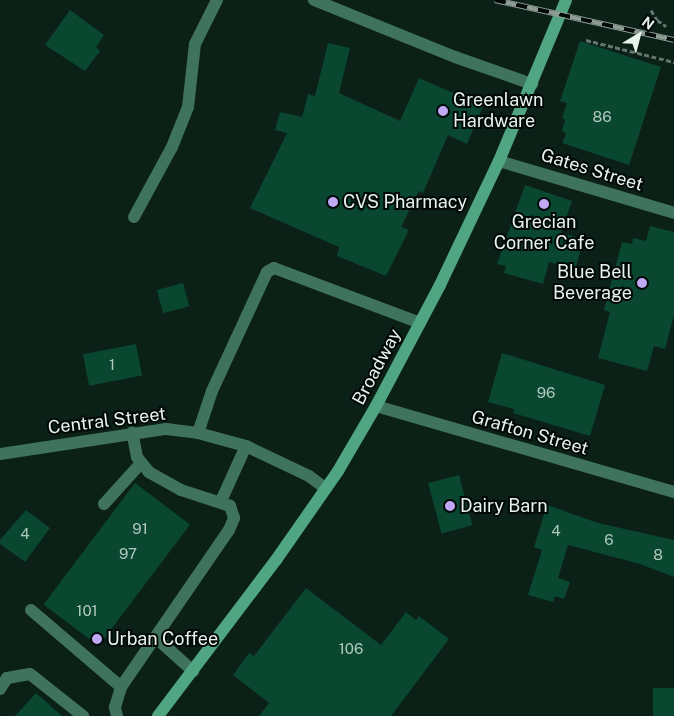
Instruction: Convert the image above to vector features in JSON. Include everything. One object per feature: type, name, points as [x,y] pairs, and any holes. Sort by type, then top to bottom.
[{"type":"main road","name":"Broadway","points":[[158,716],[326,489],[376,406],[420,323],[499,160],[566,0]]},
{"type":"street","points":[[134,217],[172,147],[188,107],[195,44],[217,0]]},
{"type":"street","points":[[314,0],[455,57],[532,84]]},
{"type":"street","name":"Gates Street","points":[[499,160],[674,213]]},
{"type":"street","points":[[198,433],[220,374],[267,272],[274,268],[420,323]]},
{"type":"street","name":"Grafton Street","points":[[376,406],[674,492]]},
{"type":"street","name":"Central Street","points":[[0,454],[166,428],[198,433],[246,446],[309,476],[326,489]]},
{"type":"street","points":[[116,716],[115,707],[121,687],[156,638],[232,523],[232,510],[220,502],[181,490],[160,479],[141,463],[132,432]]},
{"type":"street","points":[[220,502],[246,446]]},
{"type":"street","points":[[104,504],[141,463]]},
{"type":"street","points":[[30,610],[121,687]]},
{"type":"street","points":[[156,638],[193,671]]},
{"type":"street","points":[[0,689],[7,678],[30,674],[83,716]]},
{"type":"path","points":[[651,10],[657,20],[666,26]]},
{"type":"path","points":[[586,40],[674,62]]},
{"type":"building","points":[[70,10],[104,35],[96,47],[100,51],[85,71],[45,45]]},
{"type":"building","points":[[580,41],[661,67],[629,165],[562,143],[566,134],[562,130],[565,120],[562,118],[567,103],[560,101]]},
{"type":"building","points":[[328,43],[350,48],[339,93],[400,121],[419,78],[483,106],[467,144],[448,135],[423,193],[419,191],[401,227],[409,230],[386,276],[337,256],[339,247],[250,208],[287,133],[275,130],[280,112],[302,117],[308,94],[315,96]]},
{"type":"building","points":[[525,185],[572,201],[561,233],[584,239],[575,269],[549,262],[543,284],[504,273],[506,266],[497,264]]},
{"type":"building","name":"Blue Bell Beverage","points":[[650,226],[674,232],[674,315],[665,349],[654,346],[647,371],[598,358],[610,312],[604,310],[622,242],[632,244],[633,238],[646,241]]},
{"type":"building","points":[[183,283],[189,306],[163,313],[157,290]]},
{"type":"building","points":[[136,344],[142,375],[89,386],[83,354]]},
{"type":"building","points":[[502,353],[605,385],[590,436],[513,413],[514,409],[488,402]]},
{"type":"building","name":"Dairy Barn","points":[[459,475],[472,525],[442,534],[428,483]]},
{"type":"building","points":[[135,483],[190,525],[99,646],[44,604]]},
{"type":"building","points":[[547,505],[598,523],[674,540],[674,577],[640,564],[568,545],[558,578],[570,582],[564,599],[555,596],[553,602],[528,595],[542,550],[534,547]]},
{"type":"building","points":[[26,510],[50,528],[25,562],[0,544],[0,540]]},
{"type":"building","points":[[306,588],[381,645],[406,612],[416,620],[419,616],[449,639],[391,716],[259,716],[269,703],[233,675],[249,653],[254,656]]},
{"type":"building","points":[[653,688],[674,688],[674,716],[653,716]]},
{"type":"building","points":[[36,693],[62,716],[15,716]]},
{"type":"railway","points":[[495,0],[674,40]]},
{"type":"place","name":"Greenlawn Hardware","points":[[443,111]]},
{"type":"place","name":"CVS Pharmacy","points":[[333,202]]},
{"type":"place","name":"Grecian Corner Cafe","points":[[544,204]]},
{"type":"place","name":"Blue Bell Beverage","points":[[642,283]]},
{"type":"place","name":"Dairy Barn","points":[[450,506]]},
{"type":"place","name":"Urban Coffee","points":[[97,639]]}]
